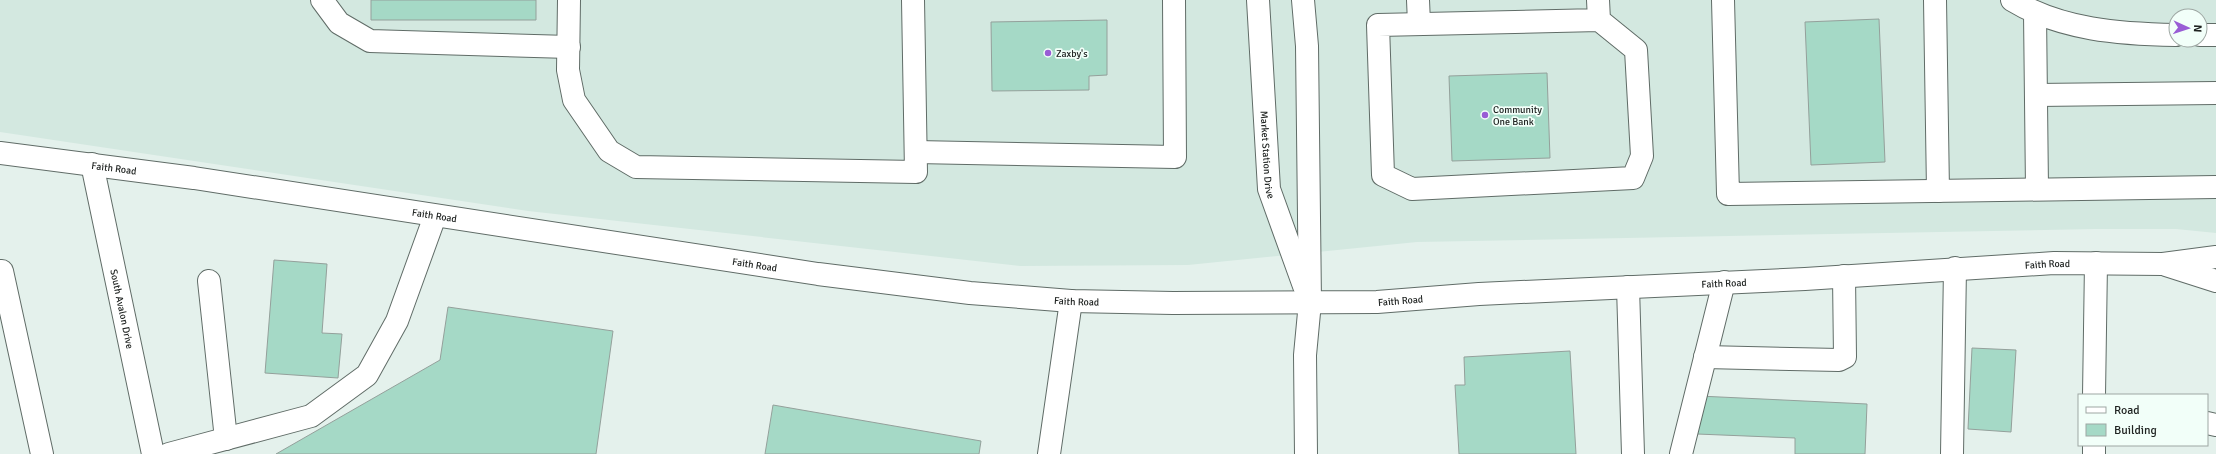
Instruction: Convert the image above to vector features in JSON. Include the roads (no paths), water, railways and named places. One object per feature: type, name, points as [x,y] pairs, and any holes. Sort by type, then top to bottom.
[{"type":"main road","points":[[322,0],[339,22],[370,41],[569,46]]},
{"type":"main road","points":[[569,0],[568,70],[574,100],[609,151],[636,167],[916,172],[913,0]]},
{"type":"main road","points":[[916,152],[1175,157],[1174,0]]},
{"type":"main road","name":"Market Station Drive","points":[[1258,0],[1269,189],[1310,302]]},
{"type":"main road","name":"Market Station Drive","points":[[1303,0],[1307,46],[1310,302],[1305,355],[1306,454]]},
{"type":"main road","points":[[1418,0],[1419,24]]},
{"type":"main road","points":[[1723,0],[1728,194],[2216,187]]},
{"type":"main road","points":[[1935,0],[1938,190]]},
{"type":"main road","points":[[2012,0],[2035,13],[2073,25],[2131,35],[2168,35]]},
{"type":"main road","points":[[1598,10],[1636,50],[1642,156],[1632,178],[1412,189],[1383,175],[1378,24],[1419,24],[1598,10]]},
{"type":"main road","points":[[2035,13],[2037,189]]},
{"type":"main road","points":[[2036,95],[2216,94]]},
{"type":"main road","name":"Faith Road","points":[[0,152],[92,164],[818,274],[970,293],[1071,300],[1377,302],[1844,276],[1955,268],[2096,263],[2163,264],[2216,257]]},
{"type":"main road","name":"South Avalon Drive","points":[[92,164],[153,454]]},
{"type":"main road","points":[[169,454],[311,416],[367,375],[397,321],[435,216]]},
{"type":"main road","points":[[2094,394],[2096,263]]},
{"type":"main road","name":"Faith Road","points":[[2163,264],[2216,281]]},
{"type":"main road","points":[[1952,454],[1955,268]]},
{"type":"main road","points":[[0,271],[2,271],[42,454]]},
{"type":"main road","points":[[1705,357],[1839,360],[1845,357],[1844,276]]},
{"type":"main road","points":[[209,281],[226,439]]},
{"type":"main road","points":[[1681,454],[1724,282]]},
{"type":"main road","points":[[1628,287],[1633,454]]},
{"type":"main road","points":[[1049,454],[1071,300]]},
{"type":"place","name":"Zaxby's","points":[[1048,53]]},
{"type":"place","name":"Community One Bank","points":[[1485,115]]}]
